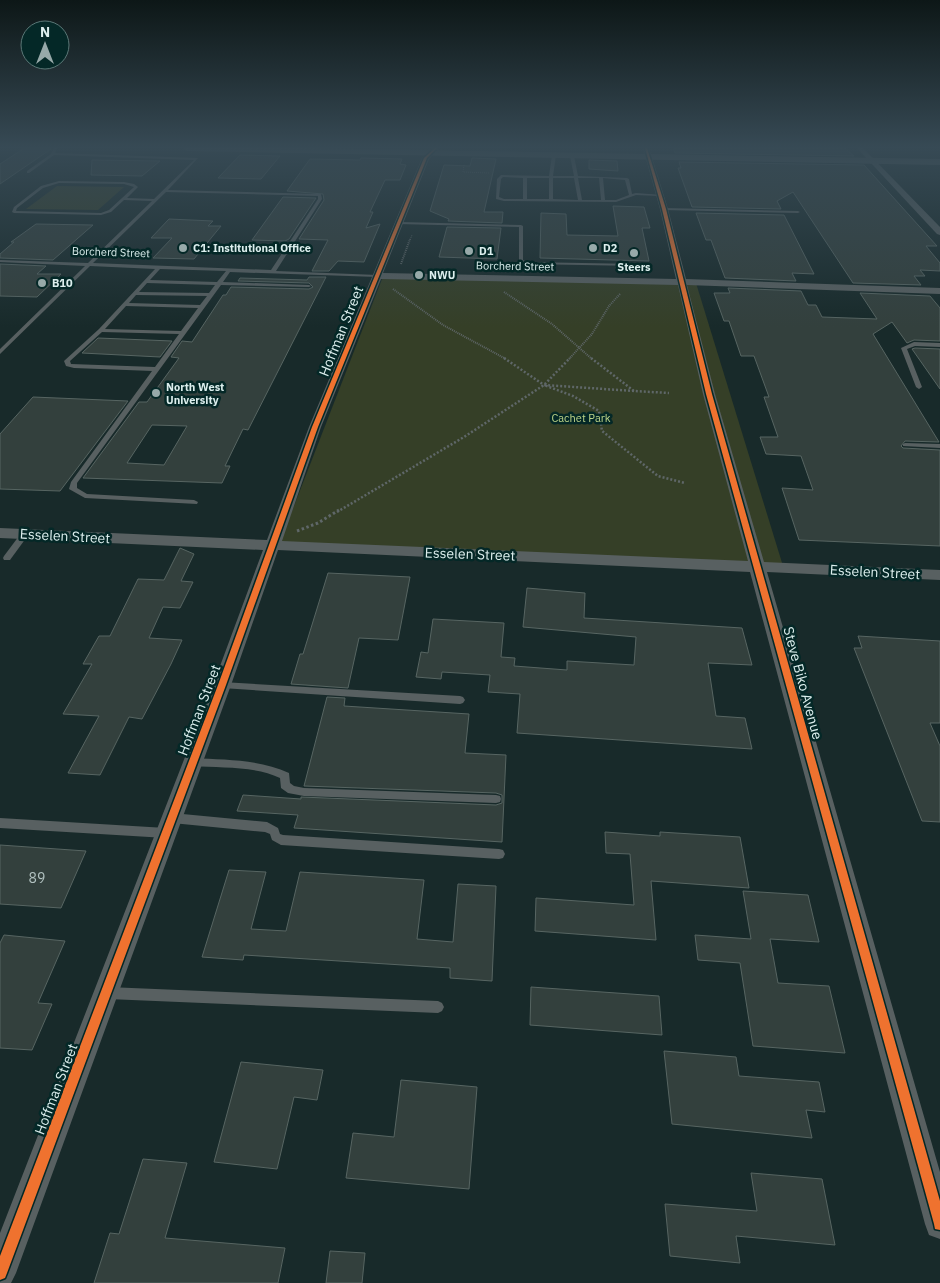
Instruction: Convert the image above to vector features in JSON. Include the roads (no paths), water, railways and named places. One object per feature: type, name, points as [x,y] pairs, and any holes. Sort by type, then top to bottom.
[{"type":"street","name":"Hoffman Street","points":[[0,1272],[222,685],[315,427],[382,276],[405,208]]},
{"type":"street","name":"Steve Biko Avenue","points":[[663,208],[709,394],[940,1224]]},
{"type":"street","points":[[917,208],[940,232]]},
{"type":"street","name":"Borcherd Street","points":[[382,276],[514,278],[940,291]]},
{"type":"street","name":"Esselen Street","points":[[0,533],[274,542],[940,575]]},
{"type":"lane","points":[[17,208],[14,210],[20,212],[101,214],[114,208]]},
{"type":"lane","points":[[0,352],[149,208]]},
{"type":"lane","points":[[273,271],[314,208]]},
{"type":"lane","points":[[742,208],[798,212]]},
{"type":"lane","points":[[400,223],[521,226],[521,261],[526,263],[638,265]]},
{"type":"lane","name":"Borcherd Street","points":[[0,261],[382,276]]},
{"type":"lane","points":[[157,369],[68,365],[66,362],[101,330],[159,267]]},
{"type":"lane","points":[[194,502],[85,496],[73,489],[73,483],[229,270]]},
{"type":"lane","points":[[145,281],[309,286]]},
{"type":"lane","points":[[134,293],[211,295]]},
{"type":"lane","points":[[124,304],[202,306]]},
{"type":"lane","points":[[101,330],[183,333]]},
{"type":"lane","points":[[919,387],[904,348],[914,344],[940,345]]},
{"type":"lane","points":[[905,445],[940,446]]},
{"type":"lane","points":[[6,558],[25,534]]},
{"type":"lane","points":[[222,685],[460,700]]},
{"type":"lane","points":[[193,762],[243,766],[279,772],[285,776],[285,785],[292,790],[304,792],[496,800]]},
{"type":"lane","points":[[0,824],[267,827],[274,831],[276,837],[282,840],[499,854]]},
{"type":"lane","points":[[106,993],[438,1006]]},
{"type":"place","name":"C1: Institutional Office","points":[[183,248]]},
{"type":"place","name":"D2","points":[[593,248]]},
{"type":"place","name":"D1","points":[[469,251]]},
{"type":"place","name":"Steers","points":[[634,253]]},
{"type":"place","name":"NWU","points":[[419,275]]},
{"type":"place","name":"B10","points":[[42,283]]},
{"type":"place","name":"North West University","points":[[156,393]]},
{"type":"park label","name":"Cachet Park","points":[[581,418]]}]
